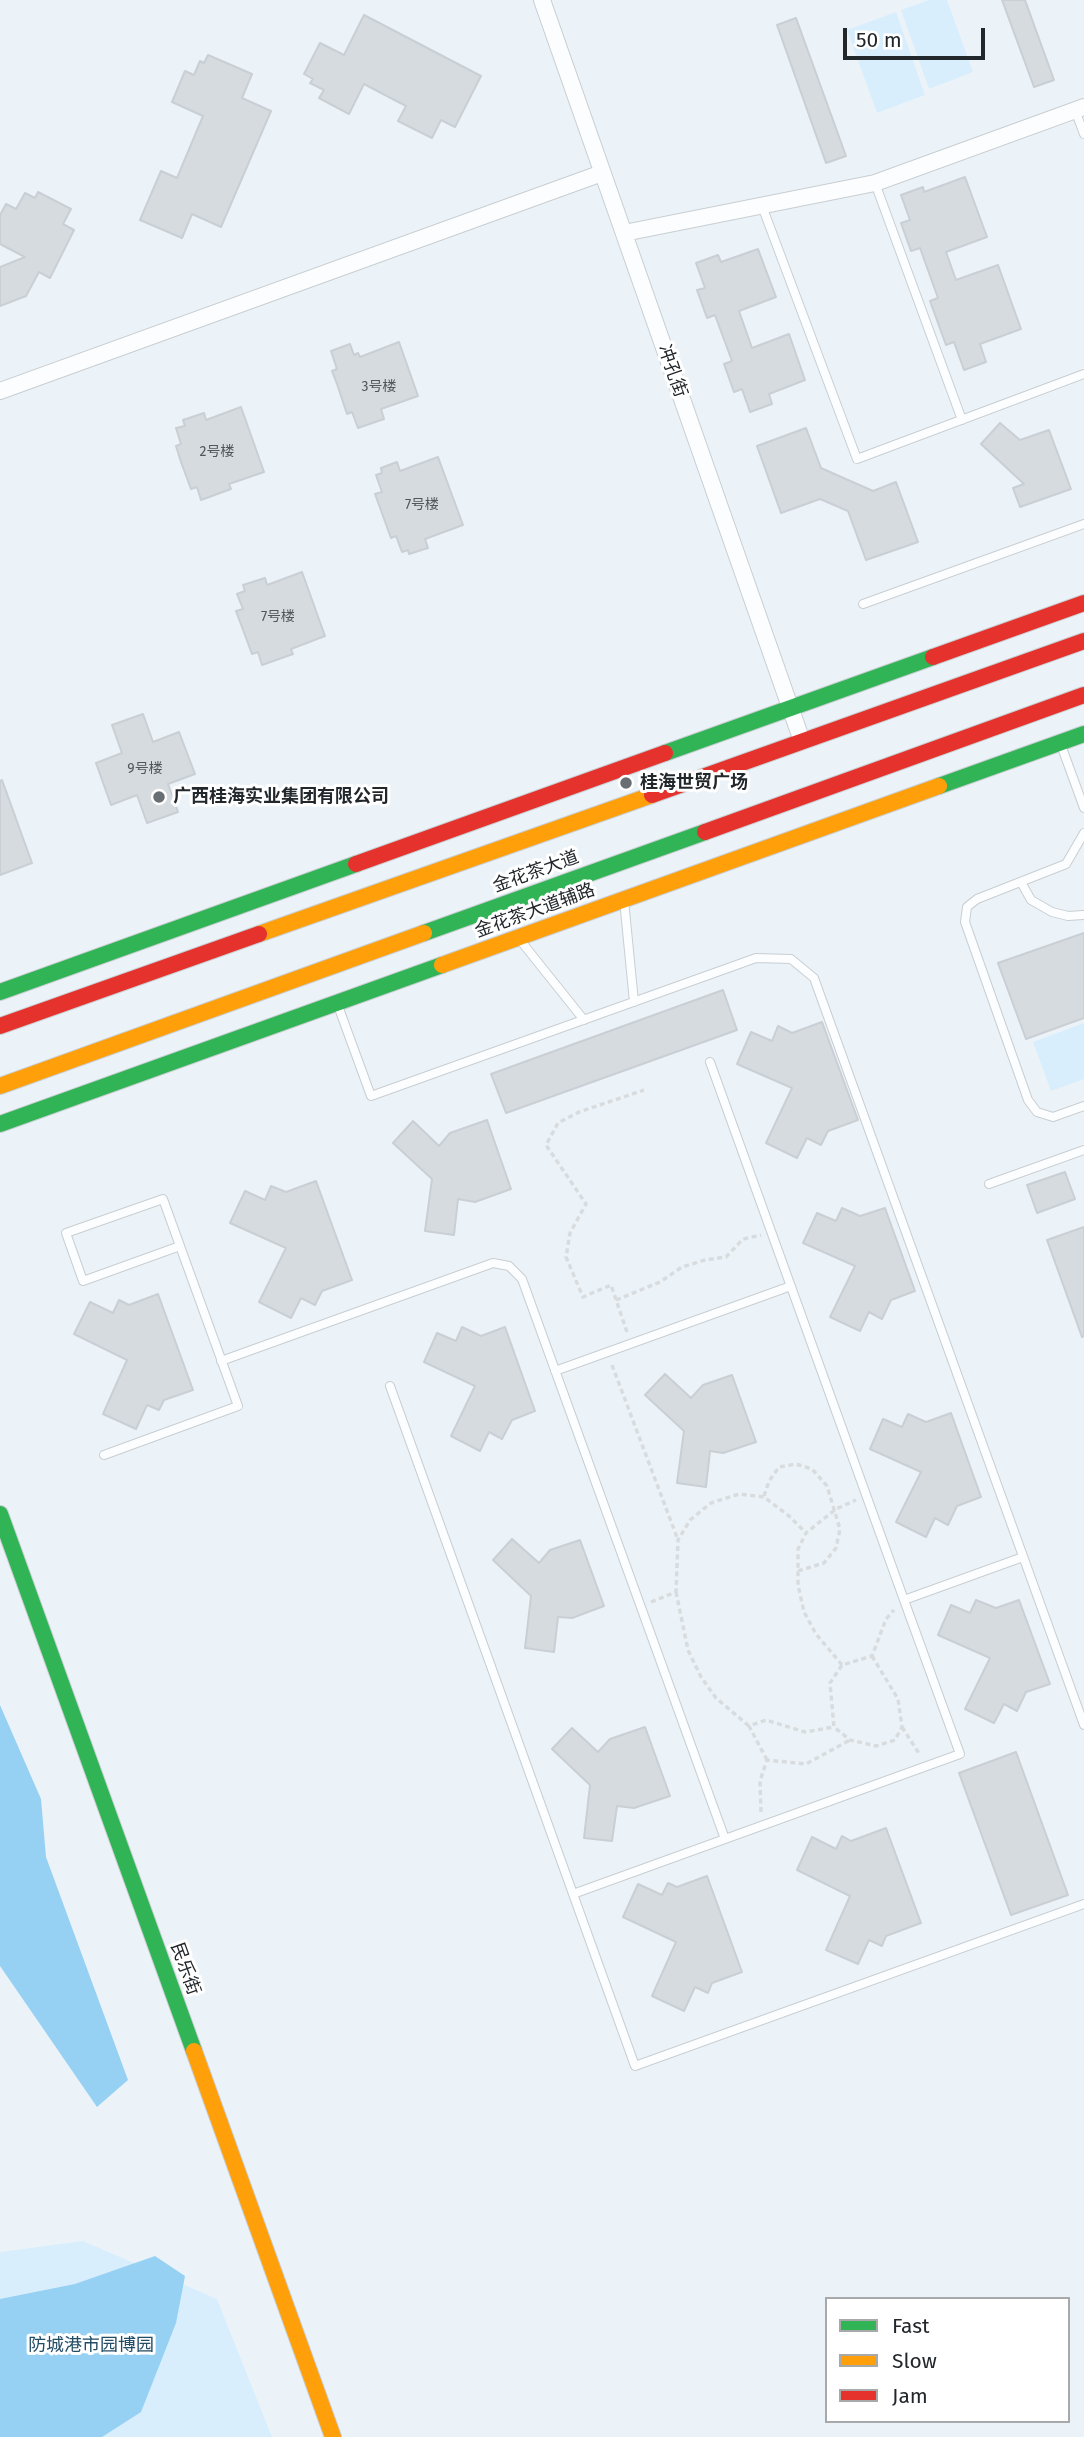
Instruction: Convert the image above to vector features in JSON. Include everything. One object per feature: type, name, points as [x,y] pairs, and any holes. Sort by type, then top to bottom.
[{"type":"main road","points":[[0,992],[1084,603]]},
{"type":"main road","name":"金花茶大道","points":[[0,1026],[1084,641]]},
{"type":"main road","name":"金花茶大道","points":[[0,1086],[1084,695]]},
{"type":"main road","name":"金花茶大道辅路","points":[[0,1125],[1084,734]]},
{"type":"main road","name":"民乐街","points":[[0,1514],[333,2437]]},
{"type":"street","name":"冲孔街","points":[[542,0],[802,741]]},
{"type":"street","points":[[624,233],[875,183],[1080,109]]},
{"type":"street","points":[[0,391],[602,173]]},
{"type":"lane","points":[[1080,109],[1084,134]]},
{"type":"lane","points":[[875,183],[962,419]]},
{"type":"lane","points":[[762,206],[857,459],[1084,374]]},
{"type":"lane","points":[[863,604],[1084,524]]},
{"type":"lane","points":[[1060,742],[1084,808]]},
{"type":"lane","points":[[1084,833],[1066,864],[977,898],[967,907],[965,922],[1028,1100],[1037,1112],[1053,1117],[1084,1106]]},
{"type":"lane","points":[[1021,882],[1031,901],[1052,912],[1068,916],[1083,915]]},
{"type":"lane","points":[[624,900],[634,1002]]},
{"type":"lane","points":[[518,938],[584,1020]]},
{"type":"lane","points":[[337,1003],[371,1096],[756,958],[790,959],[814,978],[1084,1725]]},
{"type":"lane","points":[[573,1894],[960,1754],[710,1062]]},
{"type":"lane","points":[[989,1184],[1084,1150]]},
{"type":"lane","points":[[104,1455],[238,1406],[163,1199],[66,1233],[83,1281],[180,1246]]},
{"type":"lane","points":[[221,1361],[493,1263],[509,1266],[522,1279],[724,1839]]},
{"type":"lane","points":[[555,1371],[791,1286]]},
{"type":"lane","points":[[390,1386],[635,2066],[1084,1904]]},
{"type":"lane","points":[[904,1600],[1023,1557]]},
{"type":"path","points":[[631,1343],[611,1285],[583,1297],[566,1257],[570,1233],[586,1204],[546,1145],[558,1123],[579,1112],[644,1090]]},
{"type":"path","points":[[616,1300],[660,1282],[682,1267],[726,1257],[743,1239],[772,1233]]},
{"type":"path","points":[[607,1352],[678,1540],[676,1592],[688,1650],[701,1677],[716,1698],[749,1726],[767,1760],[760,1781],[762,1826]]},
{"type":"path","points":[[764,1497],[769,1481],[779,1467],[796,1464],[812,1469],[827,1486],[840,1529],[836,1548],[824,1563],[797,1571]]},
{"type":"path","points":[[678,1540],[690,1520],[711,1503],[739,1494],[764,1497],[806,1533]]},
{"type":"path","points":[[842,1665],[816,1634],[804,1612],[797,1585],[798,1549],[806,1533],[836,1510],[866,1495]]},
{"type":"path","points":[[640,1606],[676,1592]]},
{"type":"path","points":[[872,1656],[886,1619],[904,1600]]},
{"type":"path","points":[[872,1656],[842,1665],[830,1683],[834,1727],[850,1740],[876,1746],[895,1740],[902,1727]]},
{"type":"path","points":[[872,1656],[898,1699],[902,1727],[927,1766]]},
{"type":"path","points":[[749,1726],[766,1720],[805,1732],[834,1727]]},
{"type":"path","points":[[767,1760],[806,1763],[850,1740]]},
{"type":"green space","points":[[929,0],[947,0],[973,72],[929,89],[901,10]]},
{"type":"green space","points":[[896,12],[925,95],[877,113],[847,30]]},
{"type":"green space","points":[[1084,1023],[1084,1079],[1051,1091],[1033,1042]]},
{"type":"green space","points":[[0,1705],[41,1799],[46,1857],[128,2080],[97,2107],[0,1966]]},
{"type":"green space","name":"防城港市园博园","points":[[83,2241],[217,2299],[272,2437],[0,2437],[0,2252]]},
{"type":"green space","points":[[155,2256],[185,2276],[176,2323],[141,2412],[102,2437],[0,2437],[0,2299],[75,2284]]},
{"type":"building","points":[[1002,0],[1025,0],[1054,80],[1034,87]]},
{"type":"building","points":[[364,15],[481,76],[455,127],[441,120],[432,138],[398,121],[406,106],[364,84],[349,114],[319,98],[324,90],[310,83],[313,79],[304,74],[320,43],[344,55]]},
{"type":"building","points":[[796,18],[846,156],[826,163],[777,25]]},
{"type":"building","points":[[208,55],[252,74],[242,98],[271,111],[221,227],[192,214],[182,238],[140,220],[161,171],[177,178],[203,116],[172,102],[185,71],[194,75],[200,61],[204,63]]},
{"type":"building","points":[[965,177],[987,237],[946,252],[956,280],[998,265],[1021,329],[980,344],[986,362],[964,370],[954,342],[946,345],[930,301],[938,298],[920,248],[911,251],[901,223],[910,220],[901,195],[923,187],[924,192]]},
{"type":"building","points":[[38,192],[71,209],[63,224],[74,230],[50,278],[39,272],[26,296],[0,306],[0,267],[25,257],[0,244],[0,215],[6,204],[16,209],[25,193],[35,198]]},
{"type":"building","points":[[758,249],[776,297],[739,311],[752,348],[789,334],[805,380],[769,394],[772,404],[750,412],[742,389],[734,392],[724,364],[732,361],[715,315],[707,318],[697,290],[705,288],[696,263],[718,255],[721,262]]},
{"type":"building","points":[[399,342],[418,396],[381,409],[384,419],[358,428],[352,412],[347,414],[332,371],[337,369],[331,351],[350,344],[354,355],[358,353],[360,357]]},
{"type":"building","points":[[241,407],[264,472],[229,484],[231,489],[201,500],[197,487],[191,489],[181,462],[176,446],[181,444],[176,428],[185,426],[183,420],[204,413],[206,420]]},
{"type":"building","points":[[1000,423],[1020,440],[1049,430],[1071,489],[1020,507],[1013,488],[1024,484],[981,444]]},
{"type":"building","points":[[806,428],[821,468],[873,491],[896,482],[918,542],[866,560],[848,511],[820,499],[781,513],[757,446]]},
{"type":"building","points":[[438,457],[463,525],[425,539],[428,548],[409,554],[408,550],[402,552],[396,536],[391,538],[375,494],[382,492],[376,475],[382,473],[381,468],[397,462],[400,471]]},
{"type":"building","points":[[302,572],[325,636],[291,649],[293,654],[262,665],[258,652],[252,654],[236,611],[243,609],[237,594],[245,591],[243,585],[265,578],[267,585]]},
{"type":"building","points":[[143,714],[153,742],[179,732],[195,774],[168,784],[178,812],[147,823],[137,795],[111,805],[96,763],[122,753],[112,725]]},
{"type":"building","points":[[2,780],[32,863],[0,875],[0,781]]},
{"type":"building","points":[[1084,933],[1084,1018],[1026,1039],[998,963]]},
{"type":"building","points":[[723,990],[737,1030],[506,1113],[491,1074]]},
{"type":"building","points":[[822,1022],[858,1120],[828,1131],[821,1145],[807,1138],[797,1158],[766,1143],[792,1088],[737,1064],[751,1032],[772,1041],[778,1026],[792,1033]]},
{"type":"building","points":[[487,1120],[511,1189],[475,1202],[458,1199],[454,1235],[425,1231],[432,1179],[393,1143],[413,1121],[439,1146],[450,1133]]},
{"type":"building","points":[[1065,1172],[1075,1199],[1037,1213],[1027,1185]]},
{"type":"building","points":[[316,1181],[352,1280],[322,1291],[315,1305],[301,1298],[291,1318],[259,1302],[286,1248],[230,1223],[245,1191],[265,1200],[271,1186],[286,1192]]},
{"type":"building","points":[[842,1208],[860,1216],[885,1208],[915,1291],[891,1300],[882,1319],[869,1312],[860,1331],[830,1317],[855,1266],[803,1243],[817,1213],[836,1221]]},
{"type":"building","points":[[1084,1227],[1084,1336],[1082,1337],[1047,1240]]},
{"type":"building","points":[[158,1294],[193,1390],[164,1400],[159,1410],[147,1405],[136,1429],[103,1414],[127,1360],[74,1334],[90,1302],[113,1313],[119,1300],[129,1305]]},
{"type":"building","points":[[462,1327],[481,1336],[505,1327],[535,1411],[512,1420],[502,1439],[489,1432],[480,1451],[451,1436],[475,1386],[424,1362],[437,1333],[456,1341]]},
{"type":"building","points":[[665,1374],[691,1398],[703,1385],[732,1375],[756,1442],[723,1453],[710,1451],[706,1487],[677,1483],[684,1431],[645,1395]]},
{"type":"building","points":[[951,1413],[981,1497],[957,1506],[948,1525],[935,1518],[926,1537],[896,1522],[921,1472],[870,1449],[883,1419],[902,1427],[908,1414],[926,1422]]},
{"type":"building","points":[[512,1539],[539,1563],[550,1550],[580,1540],[604,1606],[572,1618],[558,1617],[554,1652],[525,1648],[531,1596],[493,1560]]},
{"type":"building","points":[[976,1600],[996,1608],[1019,1600],[1050,1684],[1026,1692],[1017,1711],[1004,1704],[994,1723],[965,1709],[990,1658],[938,1635],[951,1605],[970,1613]]},
{"type":"building","points":[[645,1727],[670,1796],[634,1808],[617,1806],[612,1841],[584,1838],[590,1785],[552,1749],[572,1728],[598,1752],[610,1739]]},
{"type":"building","points":[[1016,1752],[1068,1895],[1011,1915],[959,1773]]},
{"type":"building","points":[[886,1828],[921,1923],[886,1936],[882,1946],[869,1940],[858,1964],[826,1950],[850,1896],[797,1870],[812,1837],[836,1849],[842,1836],[851,1841]]},
{"type":"building","points":[[707,1876],[742,1972],[712,1983],[708,1993],[695,1987],[684,2011],[652,1996],[676,1942],[623,1917],[638,1884],[662,1895],[668,1883],[677,1887]]},
{"type":"traffic: fast","points":[[665,753],[933,657]]},
{"type":"traffic: fast","points":[[939,786],[1084,734]]},
{"type":"traffic: fast","points":[[424,933],[705,832]]},
{"type":"traffic: fast","points":[[0,992],[356,864]]},
{"type":"traffic: fast","points":[[0,1124],[442,965]]},
{"type":"traffic: fast","points":[[0,1514],[194,2051]]},
{"type":"traffic: slow","points":[[442,965],[939,786]]},
{"type":"traffic: slow","points":[[259,934],[652,795]]},
{"type":"traffic: slow","points":[[0,1086],[424,933]]},
{"type":"traffic: slow","points":[[194,2051],[333,2437]]},
{"type":"traffic: jam","points":[[933,657],[1084,603]]},
{"type":"traffic: jam","points":[[652,795],[1084,641]]},
{"type":"traffic: jam","points":[[705,832],[1084,695]]},
{"type":"traffic: jam","points":[[356,864],[665,753]]},
{"type":"traffic: jam","points":[[0,1026],[259,934]]},
{"type":"place","name":"桂海世贸广场","points":[[626,783]]},
{"type":"place","name":"广西桂海实业集团有限公司","points":[[159,797]]}]
